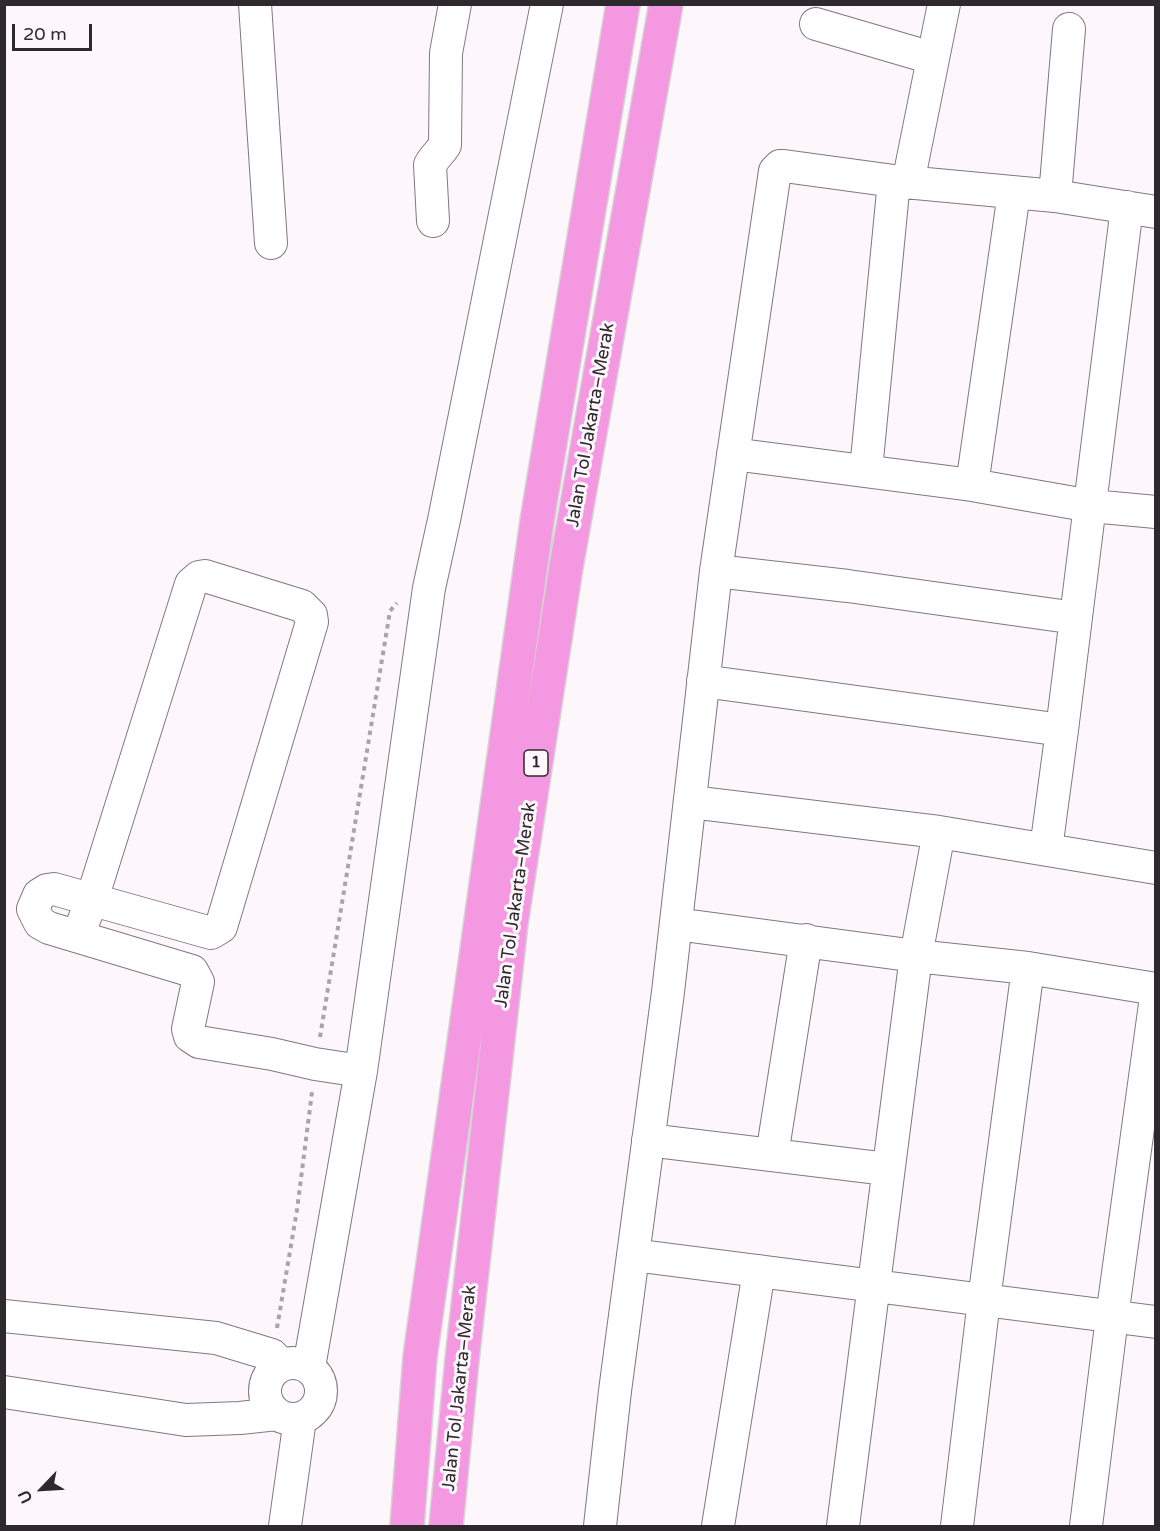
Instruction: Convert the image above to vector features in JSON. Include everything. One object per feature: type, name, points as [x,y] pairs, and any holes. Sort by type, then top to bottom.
[{"type":"highway","name":"Jalan Tol Jakarta–Merak","points":[[407,1527],[420,1357],[532,556],[623,4]]},
{"type":"highway","name":"Jalan Tol Jakarta–Merak","points":[[446,1527],[462,1360],[511,922],[566,567],[666,4]]},
{"type":"street","points":[[255,4],[271,243]]},
{"type":"street","points":[[433,221],[430,165],[445,145],[446,53],[455,4]]},
{"type":"street","points":[[288,1417],[267,1403],[265,1389],[269,1374],[287,1362],[361,1071],[429,588],[547,4]]},
{"type":"street","points":[[866,470],[901,182],[944,4]]},
{"type":"street","points":[[816,24],[932,58]]},
{"type":"street","points":[[1055,196],[1070,29]]},
{"type":"street","points":[[600,1527],[691,802],[716,571],[774,171],[780,166],[901,182],[1055,196],[1141,209],[1090,506],[1046,849]]},
{"type":"street","points":[[972,485],[1014,193]]},
{"type":"street","points":[[733,454],[972,485],[1090,506],[1155,512]]},
{"type":"street","points":[[716,571],[848,586],[1076,618]]},
{"type":"street","points":[[78,936],[92,899],[194,580],[205,576],[302,606],[311,615],[312,622],[221,927],[211,933],[92,899],[50,889],[39,895],[33,909],[34,915],[44,926],[192,971],[198,982],[188,1029],[190,1036],[206,1044],[361,1071]]},
{"type":"street","points":[[703,681],[1062,730]]},
{"type":"street","points":[[691,802],[939,832],[1155,867]]},
{"type":"street","points":[[843,1527],[916,956],[939,832]]},
{"type":"street","points":[[676,924],[916,956],[1028,968],[1155,989]]},
{"type":"street","points":[[772,1155],[806,940]]},
{"type":"street","points":[[957,1527],[984,1300],[1028,968]]},
{"type":"street","points":[[1086,1527],[1155,997]]},
{"type":"street","points":[[648,1140],[887,1169]]},
{"type":"street","points":[[633,1255],[1155,1322]]},
{"type":"street","points":[[718,1527],[759,1271]]},
{"type":"street","points":[[4,1316],[216,1338],[287,1362],[319,1379],[321,1396],[314,1411],[288,1417],[186,1420],[4,1392]]},
{"type":"street","points":[[285,1527],[288,1417]]},
{"type":"path","points":[[287,1362],[297,1210],[294,1059],[390,611],[399,600],[413,592],[429,588]]}]
